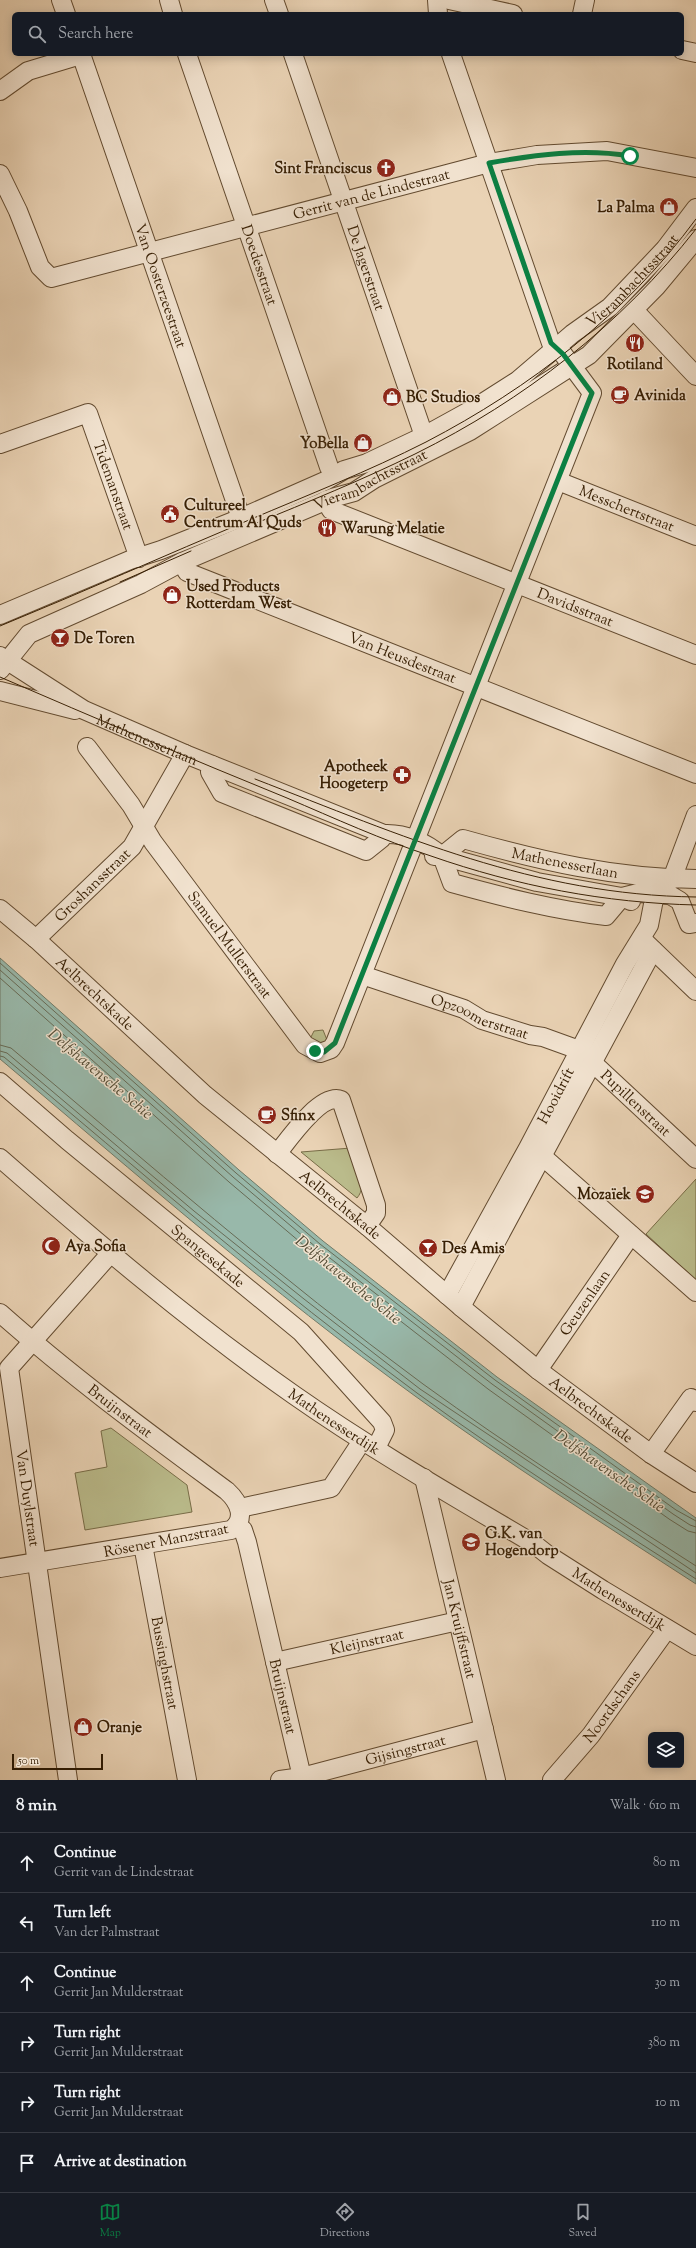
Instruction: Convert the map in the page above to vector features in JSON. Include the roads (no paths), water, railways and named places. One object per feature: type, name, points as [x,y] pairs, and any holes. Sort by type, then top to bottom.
[{"type":"street","points":[[61,0],[65,12]]},
{"type":"street","points":[[169,0],[172,12]]},
{"type":"street","points":[[274,0],[278,12]]},
{"type":"street","points":[[437,0],[438,12]]},
{"type":"street","points":[[449,0],[504,12]]},
{"type":"street","points":[[582,12],[585,0]]},
{"type":"street","points":[[684,50],[696,53]]},
{"type":"street","points":[[0,91],[28,71],[75,56]]},
{"type":"street","name":"Van Oosterzeestraat","points":[[82,56],[241,518]]},
{"type":"street","name":"Doedesstraat","points":[[188,56],[329,468],[334,475]]},
{"type":"street","name":"De Jagerstraat","points":[[294,56],[424,436]]},
{"type":"street","points":[[362,975],[592,393],[573,366],[551,343],[452,56]]},
{"type":"street","name":"Gerrit van de Lindestraat","points":[[0,174],[18,211],[40,267],[51,278],[489,163],[537,155],[606,152],[696,168]]},
{"type":"street","name":"Vierambachtsstraat","points":[[0,615],[241,518],[334,475],[367,463],[424,436],[473,409],[510,385],[624,294],[665,248],[696,208]]},
{"type":"street","name":"Vierambachtsstraat","points":[[2,662],[29,634],[141,584],[182,562],[328,505],[354,492],[374,479],[464,435],[589,355],[634,310],[696,239]]},
{"type":"street","points":[[634,310],[696,376]]},
{"type":"street","name":"Tidemanstraat","points":[[0,444],[88,413],[139,558]]},
{"type":"street","name":"Messchertstraat","points":[[558,481],[696,536]]},
{"type":"street","name":"Davidsstraat","points":[[328,505],[696,655]]},
{"type":"street","name":"Van Heusdestraat","points":[[182,562],[187,572],[696,774]]},
{"type":"street","name":"Mathenesserlaan","points":[[2,662],[84,710],[212,765],[210,772],[222,793],[366,851],[381,839],[384,834],[391,842],[414,845],[429,856],[442,856],[537,882],[622,897],[634,902],[654,899],[668,905],[688,901],[689,924],[696,923]]},
{"type":"street","name":"Mathenesserlaan","points":[[0,691],[84,710]]},
{"type":"street","points":[[88,748],[131,805],[144,827]]},
{"type":"street","name":"Groshansstraat","points":[[36,939],[132,847],[144,827],[179,752]]},
{"type":"street","points":[[672,878],[696,815]]},
{"type":"street","name":"Samuel Mullerstraat","points":[[144,827],[153,842],[305,1045],[315,1051],[324,1052],[335,1043],[362,975]]},
{"type":"street","name":"Mathenesserlaan","points":[[442,856],[463,839],[584,870],[696,879]]},
{"type":"street","name":"Mathenesserlaan","points":[[442,856],[452,883],[510,899],[573,912],[606,916],[622,897]]},
{"type":"street","name":"Hooidrift","points":[[447,1295],[592,1063],[647,944],[654,899]]},
{"type":"street","name":"Aelbrechtskade","points":[[0,909],[36,939],[205,1095],[367,1226],[461,1307],[538,1370],[651,1454],[696,1483]]},
{"type":"street","points":[[647,944],[696,991]]},
{"type":"street","name":"Hooidrift","points":[[461,1307],[535,1152],[579,1050],[625,964],[647,944]]},
{"type":"street","name":"Opzoomerstraat","points":[[362,975],[464,1009],[482,1020],[530,1035],[543,1037],[579,1050],[592,1063]]},
{"type":"street","name":"Pupillenstraat","points":[[592,1063],[696,1159]]},
{"type":"street","name":"Spangesekade","points":[[0,1082],[67,1140],[301,1332],[382,1422],[385,1430],[369,1445]]},
{"type":"street","points":[[277,1154],[320,1105],[332,1099],[341,1100],[376,1205],[376,1213],[367,1226]]},
{"type":"street","points":[[535,1152],[696,1292]]},
{"type":"street","name":"Mathenesserdijk","points":[[0,1158],[110,1254],[249,1363],[369,1445],[534,1544],[548,1555],[696,1646]]},
{"type":"street","name":"Geuzenlaan","points":[[538,1370],[631,1235]]},
{"type":"street","name":"Van Duylstraat","points":[[68,1780],[37,1563],[4,1368],[110,1254]]},
{"type":"street","name":"Bruijnstraat","points":[[0,1312],[31,1340],[119,1411],[236,1499],[238,1517],[247,1542],[302,1777]]},
{"type":"street","points":[[651,1454],[694,1400]]},
{"type":"street","name":"Rösener Manzstraat","points":[[0,1568],[231,1530],[238,1517],[331,1488],[369,1445]]},
{"type":"street","name":"Jan Kruijffstraat","points":[[424,1478],[496,1780]]},
{"type":"street","name":"Bussinghstraat","points":[[143,1545],[187,1780]]},
{"type":"street","name":"Kleijnstraat","points":[[275,1662],[458,1621]]},
{"type":"street","name":"Noordschans","points":[[552,1780],[590,1735],[667,1629]]},
{"type":"street","name":"Gijsingstraat","points":[[280,1780],[302,1777],[484,1730]]},
{"type":"water","name":"Delfshavensche Schie","points":[[0,958],[239,1170],[323,1241],[497,1377],[696,1518],[696,1584],[484,1445],[361,1356],[204,1232],[0,1059]]},
{"type":"tram line","points":[[0,626],[361,473],[404,453],[465,421],[539,373],[574,346],[639,286],[669,254],[696,219]]},
{"type":"tram line","points":[[254,524],[395,464],[455,433],[494,410],[568,357],[603,328],[636,297],[667,264],[696,229]]},
{"type":"tram line","points":[[120,582],[191,551]]},
{"type":"tram line","points":[[0,677],[376,836],[463,867],[529,884],[595,897],[662,904],[696,905]]},
{"type":"tram line","points":[[255,779],[417,841],[470,859],[524,874],[580,886],[637,894],[696,897]]},
{"type":"place","name":"Sint Franciscus","points":[[386,168]]},
{"type":"place","name":"La Palma","points":[[669,207]]},
{"type":"place","name":"Rotiland","points":[[635,343]]},
{"type":"place","name":"Avinida","points":[[620,395]]},
{"type":"place","name":"BC Studios","points":[[392,397]]},
{"type":"place","name":"YoBella","points":[[363,443]]},
{"type":"place","name":"Cultureel Centrum Al Quds","points":[[170,514]]},
{"type":"place","name":"Warung Melatie","points":[[327,528]]},
{"type":"place","name":"Used Products Rotterdam West","points":[[172,595]]},
{"type":"place","name":"De Toren","points":[[60,638]]},
{"type":"place","name":"Apotheek Hoogeterp","points":[[402,775]]},
{"type":"place","name":"Sfinx","points":[[267,1115]]},
{"type":"place","name":"Mozaïek","points":[[645,1194]]},
{"type":"place","name":"Aya Sofia","points":[[51,1246]]},
{"type":"place","name":"Des Amis","points":[[428,1248]]},
{"type":"place","name":"G.K. van Hogendorp","points":[[471,1542]]},
{"type":"place","name":"Oranje","points":[[83,1727]]}]
